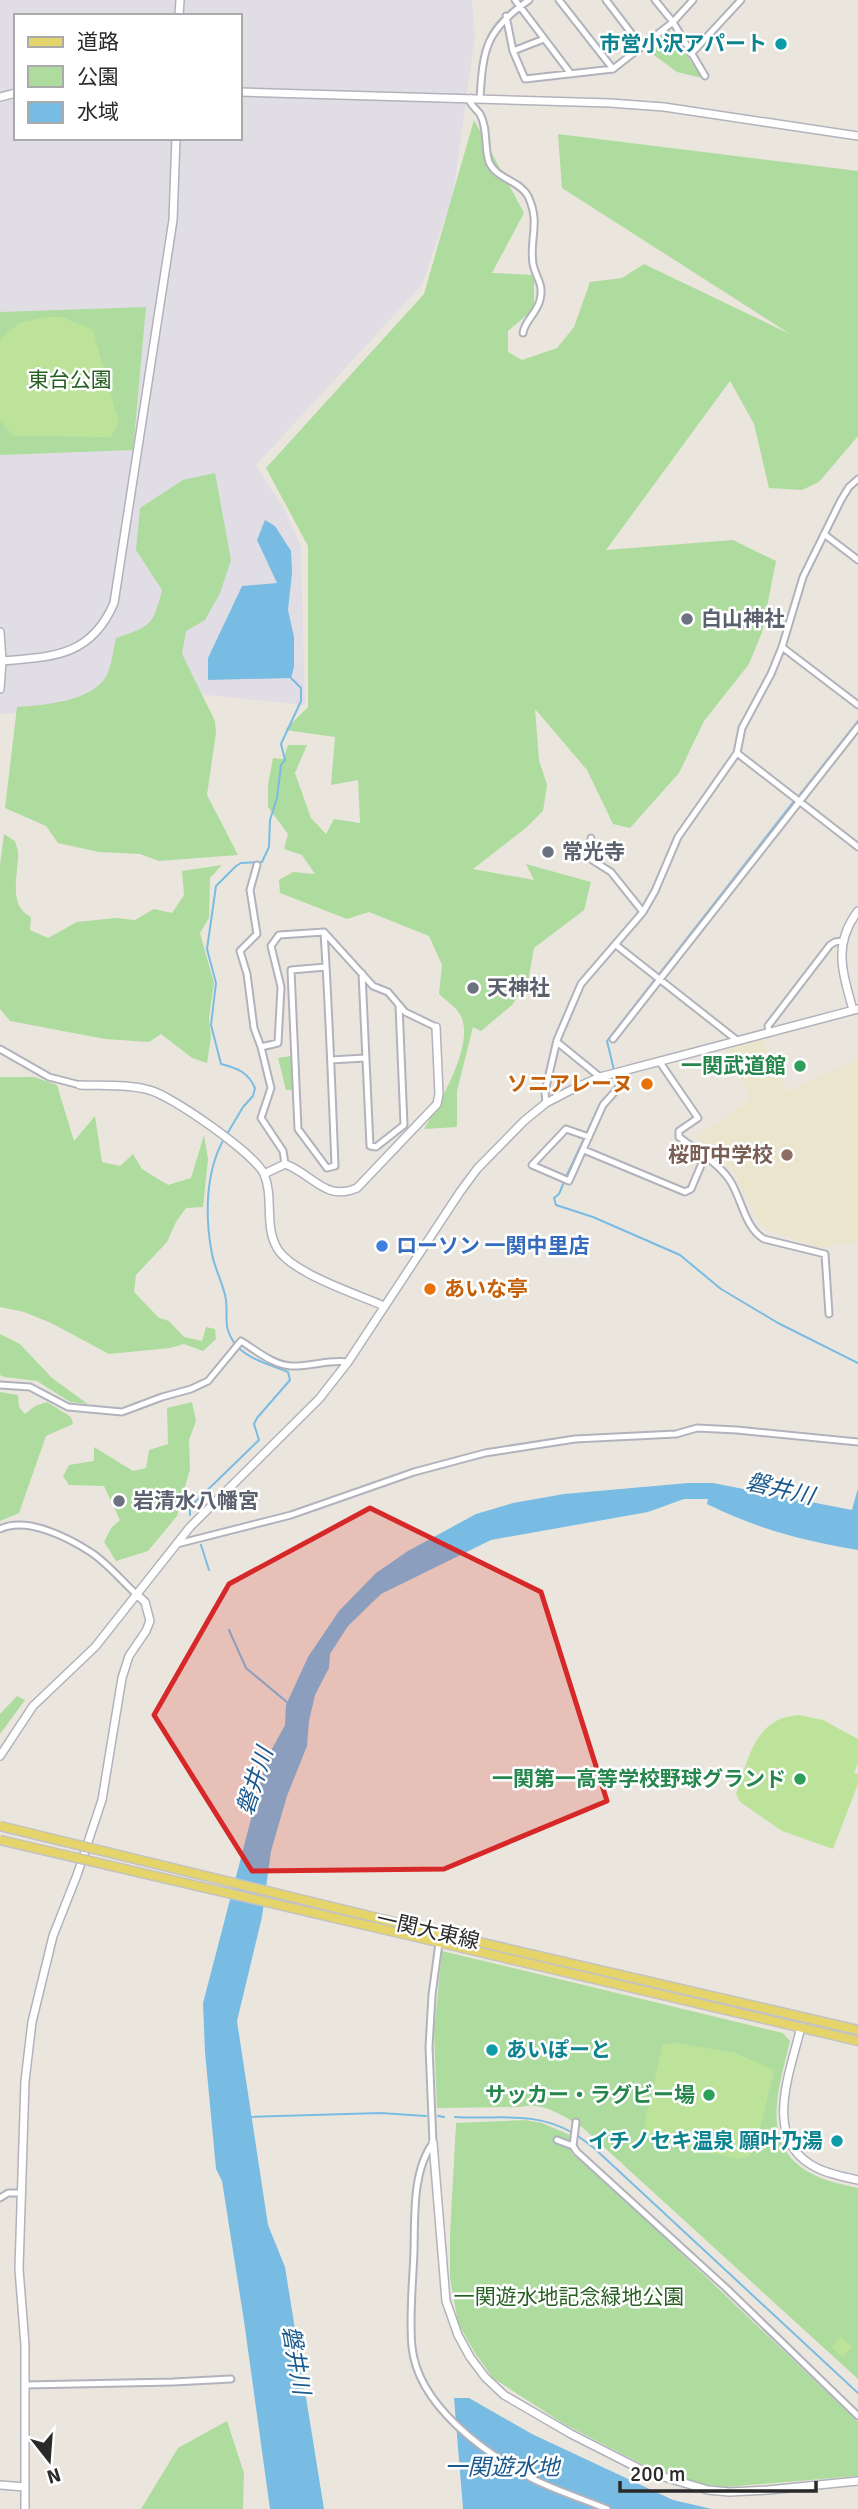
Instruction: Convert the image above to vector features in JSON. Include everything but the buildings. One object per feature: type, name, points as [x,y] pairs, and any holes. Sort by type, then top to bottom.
[{"type":"main road","name":"一関大東線","points":[[0,1826],[426,1935],[439,1942],[858,2041]]},
{"type":"main road","name":"一関大東線","points":[[0,1840],[858,2030]]},
{"type":"street","points":[[515,0],[571,74]]},
{"type":"street","points":[[523,333],[524,325],[539,303],[542,285],[534,266],[536,222],[522,187],[495,171],[489,161],[481,115],[470,102],[475,98],[489,40],[506,16],[529,0]]},
{"type":"street","points":[[559,0],[612,69]]},
{"type":"street","points":[[606,0],[641,46]]},
{"type":"street","points":[[655,0],[673,22],[705,76]]},
{"type":"street","points":[[506,16],[513,51],[525,79],[612,69],[673,22],[693,0]]},
{"type":"street","points":[[691,54],[741,0]]},
{"type":"street","points":[[513,51],[544,39]]},
{"type":"street","points":[[242,92],[475,98],[664,107],[858,136]]},
{"type":"street","points":[[1,661],[50,657],[74,649],[101,626],[114,603],[173,220],[176,140]]},
{"type":"street","points":[[546,1103],[545,1092],[556,1042],[581,984],[643,912],[678,837],[737,753],[742,728],[782,647],[803,577],[841,500],[858,479]]},
{"type":"street","points":[[824,534],[858,560]]},
{"type":"street","points":[[0,632],[0,689]]},
{"type":"street","points":[[782,647],[858,705]]},
{"type":"street","points":[[614,1039],[858,727]]},
{"type":"street","points":[[737,753],[858,847]]},
{"type":"street","points":[[591,838],[592,860],[611,872],[643,912]]},
{"type":"street","points":[[257,865],[250,890],[257,934],[240,951],[247,974],[254,1028],[271,1088],[261,1118],[283,1151],[285,1164]]},
{"type":"street","points":[[0,1756],[33,1706],[95,1647],[198,1518],[319,1399],[348,1362],[477,1169],[510,1134],[546,1103],[600,1077],[855,1010],[841,960],[842,941],[850,921],[858,911]]},
{"type":"street","points":[[261,1047],[278,1043],[281,987],[272,943],[281,934],[324,932],[373,986],[388,992],[405,1012],[436,1027],[439,1094],[437,1104],[357,1188],[344,1193],[332,1192],[321,1187],[298,1168],[285,1164],[264,1174]]},
{"type":"street","points":[[324,932],[326,967],[331,1060],[335,1166],[327,1168],[299,1129],[291,970],[326,967]]},
{"type":"street","points":[[769,1033],[768,1026],[830,945],[842,941]]},
{"type":"street","points":[[617,945],[738,1041]]},
{"type":"street","points":[[362,973],[370,1146],[376,1147],[404,1125],[399,1005]]},
{"type":"street","points":[[556,1042],[600,1077]]},
{"type":"street","points":[[0,1049],[50,1077],[80,1085],[147,1089],[161,1093],[184,1107],[251,1159],[264,1174],[273,1236],[277,1248],[284,1256],[320,1279],[384,1306]]},
{"type":"street","points":[[331,1060],[365,1058]]},
{"type":"street","points":[[659,1062],[698,1118],[679,1131],[680,1137],[723,1170],[732,1182],[755,1234],[764,1239],[825,1254],[829,1314]]},
{"type":"street","points":[[589,1137],[565,1129],[532,1165],[569,1181],[584,1150],[603,1105],[619,1087],[618,1073]]},
{"type":"street","points":[[584,1150],[685,1192],[691,1189],[705,1156]]},
{"type":"street","points":[[0,1385],[30,1387],[68,1407],[122,1412],[162,1397],[191,1390],[208,1381],[242,1341],[281,1364],[293,1366],[338,1360],[348,1362]]},
{"type":"street","points":[[174,1545],[291,1515],[414,1472],[485,1453],[575,1439],[676,1434],[698,1428],[858,1442]]},
{"type":"street","points":[[0,1529],[14,1524],[35,1528],[69,1540],[94,1554],[145,1602],[150,1622],[125,1667],[102,1800],[53,1936],[34,2007],[25,2081],[20,2193],[19,2269],[25,2346],[26,2509]]},
{"type":"street","points":[[439,1942],[429,2047],[433,2143],[446,2301],[458,2335],[485,2377],[504,2395],[571,2434],[644,2471],[708,2490],[768,2490],[858,2481]]},
{"type":"street","points":[[801,2027],[782,2112],[786,2135],[802,2158],[815,2168],[858,2180]]},
{"type":"street","points":[[573,2146],[576,2122]]},
{"type":"street","points":[[557,2140],[573,2146],[725,2287],[858,2416]]},
{"type":"street","points":[[433,2143],[426,2153],[415,2208],[412,2347],[420,2378],[447,2414],[480,2445],[535,2479],[607,2509]]},
{"type":"street","points":[[0,2198],[8,2193],[20,2193]]},
{"type":"street","points":[[25,2385],[231,2379]]},
{"type":"street","points":[[0,2485],[25,2487]]},
{"type":"highlighted area","points":[[370,1508],[541,1592],[607,1801],[444,1869],[252,1871],[154,1715],[229,1584]]},
{"type":"shaded area","points":[[0,0],[472,0],[475,36],[453,195],[422,285],[256,465],[286,512],[301,547],[305,705],[132,687],[57,712],[0,714]]},
{"type":"shaded area","name":"桜町中学校","points":[[762,1038],[787,1092],[858,1059],[858,1241],[820,1248],[772,1232],[759,1222],[734,1173],[696,1137],[751,1099],[723,1048]]},
{"type":"green space","points":[[668,28],[702,78],[677,72],[643,47]]},
{"type":"green space","points":[[474,120],[524,213],[492,273],[534,275],[534,309],[508,331],[508,352],[522,360],[557,348],[574,327],[590,282],[622,278],[644,264],[790,334],[562,188],[558,134],[858,171],[858,436],[819,482],[802,490],[769,488],[754,424],[730,381],[606,550],[733,540],[776,561],[762,632],[749,664],[704,721],[679,773],[630,828],[613,824],[587,770],[535,709],[539,760],[547,785],[543,811],[527,827],[473,869],[534,880],[526,864],[591,882],[584,910],[534,948],[528,982],[512,1005],[481,1031],[473,1027],[457,1091],[457,1127],[424,1129],[454,1072],[464,1039],[464,1025],[459,1013],[439,994],[442,965],[429,936],[369,912],[347,919],[280,893],[279,880],[293,872],[315,874],[302,855],[284,849],[288,834],[268,807],[268,784],[273,758],[283,759],[288,745],[307,745],[295,773],[311,818],[326,834],[334,819],[360,823],[358,780],[331,785],[335,737],[285,730],[308,707],[308,546],[266,468],[424,294]]},
{"type":"green space","name":"東台公園","points":[[146,307],[133,450],[0,455],[0,312]]},
{"type":"green space","points":[[46,317],[62,317],[93,330],[119,424],[110,437],[14,436],[0,421],[0,340],[19,323]]},
{"type":"green space","points":[[215,473],[231,560],[220,593],[205,620],[186,631],[182,654],[215,721],[216,733],[207,795],[238,855],[159,861],[140,854],[99,852],[58,843],[46,826],[5,808],[17,707],[67,700],[91,691],[100,684],[109,671],[116,638],[149,623],[156,611],[162,590],[136,550],[140,508],[183,480]]},
{"type":"green space","points":[[4,834],[15,841],[18,850],[17,899],[24,912],[31,917],[30,930],[48,938],[77,922],[115,918],[135,920],[154,909],[172,913],[184,895],[182,871],[222,865],[210,878],[209,918],[200,933],[214,983],[207,1063],[192,1058],[161,1034],[149,1042],[105,1039],[10,1021],[0,1009],[0,865]]},
{"type":"green space","points":[[291,1056],[294,1090],[286,1090],[278,1058]]},
{"type":"green space","points":[[0,1077],[34,1077],[57,1085],[74,1141],[95,1116],[102,1162],[120,1166],[133,1154],[142,1169],[168,1185],[191,1178],[204,1135],[208,1159],[203,1207],[186,1208],[167,1242],[136,1275],[134,1292],[159,1318],[169,1321],[184,1337],[202,1341],[206,1327],[215,1329],[216,1339],[203,1351],[184,1344],[170,1348],[109,1354],[51,1323],[24,1312],[0,1307]]},
{"type":"green space","points":[[0,1334],[20,1344],[52,1378],[88,1404],[70,1402],[37,1381],[0,1375]]},
{"type":"green space","points":[[0,1392],[18,1395],[19,1407],[25,1414],[35,1406],[47,1402],[71,1417],[73,1424],[46,1436],[19,1513],[0,1521]]},
{"type":"green space","points":[[192,1402],[196,1421],[189,1440],[190,1469],[177,1516],[148,1551],[116,1561],[104,1542],[111,1528],[120,1520],[104,1486],[69,1485],[63,1476],[69,1465],[94,1461],[94,1447],[133,1471],[146,1468],[149,1450],[168,1444],[167,1408]]},
{"type":"green space","points":[[17,1696],[25,1700],[0,1734],[0,1714]]},
{"type":"green space","name":"一関第一高等学校野球グランド","points":[[799,1715],[823,1720],[858,1739],[858,1763],[854,1773],[858,1774],[858,1784],[833,1849],[782,1831],[740,1802],[736,1794],[755,1742],[772,1724]]},
{"type":"green space","points":[[442,1951],[783,2033],[790,2041],[777,2100],[779,2137],[787,2153],[801,2167],[821,2178],[858,2188],[858,2379],[583,2128],[553,2111],[537,2106],[437,2108],[434,2032]]},
{"type":"green space","name":"サッカー・ラグビー場","points":[[679,2043],[735,2053],[774,2070],[756,2145],[749,2157],[739,2159],[661,2141],[647,2131],[645,2121],[663,2044]]},
{"type":"green space","name":"一関遊水地記念緑地公園","points":[[525,2120],[542,2123],[570,2135],[572,2154],[593,2169],[858,2422],[858,2476],[726,2487],[701,2484],[646,2466],[564,2424],[493,2378],[458,2323],[450,2278],[456,2123]]},
{"type":"green space","points":[[841,2337],[852,2347],[842,2357],[832,2347]]},
{"type":"green space","points":[[227,2421],[244,2473],[243,2509],[141,2509],[178,2448]]},
{"type":"water","points":[[265,520],[275,526],[291,551],[292,573],[288,610],[294,637],[294,667],[291,678],[208,680],[208,658],[242,586],[277,583],[257,540]]},
{"type":"water","name":"磐井川","points":[[713,1483],[852,1510],[858,1488],[858,1550],[799,1538],[763,1527],[707,1504],[708,1499],[684,1499],[648,1512],[491,1540],[381,1594],[348,1626],[330,1654],[329,1668],[315,1695],[307,1746],[287,1796],[271,1851],[262,1917],[237,2021],[268,2225],[285,2267],[324,2509],[270,2509],[222,2181],[216,2169],[203,2003],[267,1758],[285,1725],[286,1705],[308,1657],[339,1611],[376,1573],[408,1551],[476,1514],[513,1503],[564,1494]]},
{"type":"water","name":"一関遊水地","points":[[454,2398],[469,2398],[532,2434],[673,2500],[712,2509],[463,2509]]},
{"type":"waterway","points":[[227,1134],[253,1096],[255,1088],[241,1072],[221,1064],[211,1025],[216,983],[207,949],[216,886],[241,863],[262,862],[269,847],[270,820],[277,798],[281,765],[285,760],[281,744],[301,701],[301,688],[291,678]]},
{"type":"waterway","points":[[798,797],[858,721]]},
{"type":"waterway","points":[[614,1070],[607,1041],[794,801]]},
{"type":"waterway","points":[[566,1177],[601,1102],[608,1095]]},
{"type":"waterway","points":[[190,1515],[190,1507],[259,1440],[254,1424],[257,1418],[290,1380],[288,1372],[243,1352],[228,1330],[226,1300],[212,1254],[208,1225],[210,1180],[224,1139]]},
{"type":"waterway","points":[[564,1182],[559,1194],[554,1198],[556,1205],[593,1217],[680,1255],[721,1289],[778,1323],[858,1363]]},
{"type":"waterway","points":[[201,1545],[209,1570]]},
{"type":"waterway","points":[[229,1630],[246,1668],[288,1703]]},
{"type":"waterway","points":[[249,2117],[380,2113],[426,2116]]},
{"type":"waterway","points":[[438,2116],[444,2117]]},
{"type":"waterway","points":[[455,2117],[544,2121],[573,2133]]},
{"type":"waterway","points":[[578,2136],[858,2393]]},
{"type":"place","name":"市営小沢アパート","points":[[781,44]]},
{"type":"place","name":"白山神社","points":[[687,619]]},
{"type":"place","name":"常光寺","points":[[548,852]]},
{"type":"place","name":"天神社","points":[[473,988]]},
{"type":"place","name":"一関武道館","points":[[800,1066]]},
{"type":"place","name":"ソニアレーヌ","points":[[647,1084]]},
{"type":"place","name":"桜町中学校","points":[[787,1155]]},
{"type":"place","name":"ローソン 一関中里店","points":[[382,1246]]},
{"type":"place","name":"あいな亭","points":[[430,1289]]},
{"type":"place","name":"岩清水八幡宮","points":[[119,1501]]},
{"type":"place","name":"一関第一高等学校野球グランド","points":[[800,1779]]},
{"type":"place","name":"あいぽーと","points":[[492,2050]]},
{"type":"place","name":"サッカー・ラグビー場","points":[[709,2095]]},
{"type":"place","name":"イチノセキ温泉 願叶乃湯","points":[[837,2141]]}]
